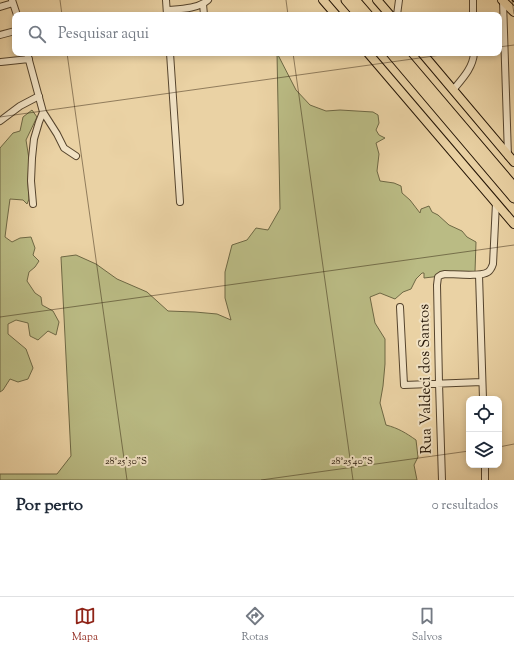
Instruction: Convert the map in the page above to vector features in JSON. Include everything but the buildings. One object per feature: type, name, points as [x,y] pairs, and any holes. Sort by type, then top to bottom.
[{"type":"highway","points":[[346,0],[356,12]]},
{"type":"highway","points":[[355,0],[365,12]]},
{"type":"highway","points":[[394,56],[514,198]]},
{"type":"highway","points":[[403,56],[514,187]]},
{"type":"main road","points":[[323,0],[333,12]]},
{"type":"main road","points":[[377,0],[387,12]]},
{"type":"main road","points":[[503,0],[514,12]]},
{"type":"main road","points":[[371,56],[514,224]]},
{"type":"main road","points":[[425,56],[514,162]]},
{"type":"street","points":[[166,0],[167,12]]},
{"type":"street","points":[[397,12],[399,0]]},
{"type":"street","points":[[473,0],[473,12]]},
{"type":"street","points":[[503,0],[508,156]]},
{"type":"street","points":[[0,7],[13,2],[16,12]]},
{"type":"street","points":[[172,12],[194,7],[206,2]]},
{"type":"street","points":[[204,12],[206,2]]},
{"type":"street","points":[[0,35],[12,32]]},
{"type":"street","points":[[0,62],[28,56],[43,112],[64,148],[76,156]]},
{"type":"street","points":[[170,56],[180,202]]},
{"type":"street","points":[[453,90],[471,65],[474,56]]},
{"type":"street","points":[[0,121],[20,106],[39,96]]},
{"type":"street","points":[[33,204],[31,181],[34,139],[43,112]]},
{"type":"street","points":[[483,396],[479,275],[487,273],[492,268],[493,264],[496,203]]},
{"type":"street","name":"Rua Valdeci dos Santos","points":[[442,480],[438,277],[445,274],[479,275]]},
{"type":"street","points":[[400,307],[404,385],[482,382]]},
{"type":"street","points":[[485,468],[485,480]]},
{"type":"green space","points":[[277,56],[279,56],[296,90],[310,105],[326,111],[340,110],[373,112],[378,115],[379,123],[376,130],[379,135],[385,138],[376,143],[379,154],[377,171],[380,181],[394,183],[401,186],[402,193],[410,200],[420,213],[421,209],[429,206],[432,212],[438,215],[449,225],[462,231],[467,237],[476,242],[475,272],[424,278],[424,273],[422,273],[416,279],[411,289],[403,292],[395,299],[380,293],[370,297],[375,323],[385,339],[385,364],[380,403],[386,425],[402,431],[416,440],[418,457],[414,465],[417,480],[0,480],[0,474],[57,474],[71,456],[61,257],[76,255],[96,264],[117,279],[147,292],[168,311],[217,314],[231,320],[225,298],[225,272],[232,245],[247,240],[256,228],[268,230],[280,209]]},
{"type":"green space","points":[[32,110],[37,117],[26,140],[29,159],[29,199],[27,204],[23,200],[10,199],[5,237],[12,242],[20,238],[31,237],[35,248],[33,255],[39,261],[29,272],[27,281],[35,293],[41,297],[42,305],[53,311],[59,322],[56,335],[48,331],[38,340],[30,336],[28,323],[16,320],[8,324],[8,334],[26,349],[33,368],[28,379],[18,382],[10,379],[0,392],[0,148],[13,133],[20,131],[23,117]]}]
